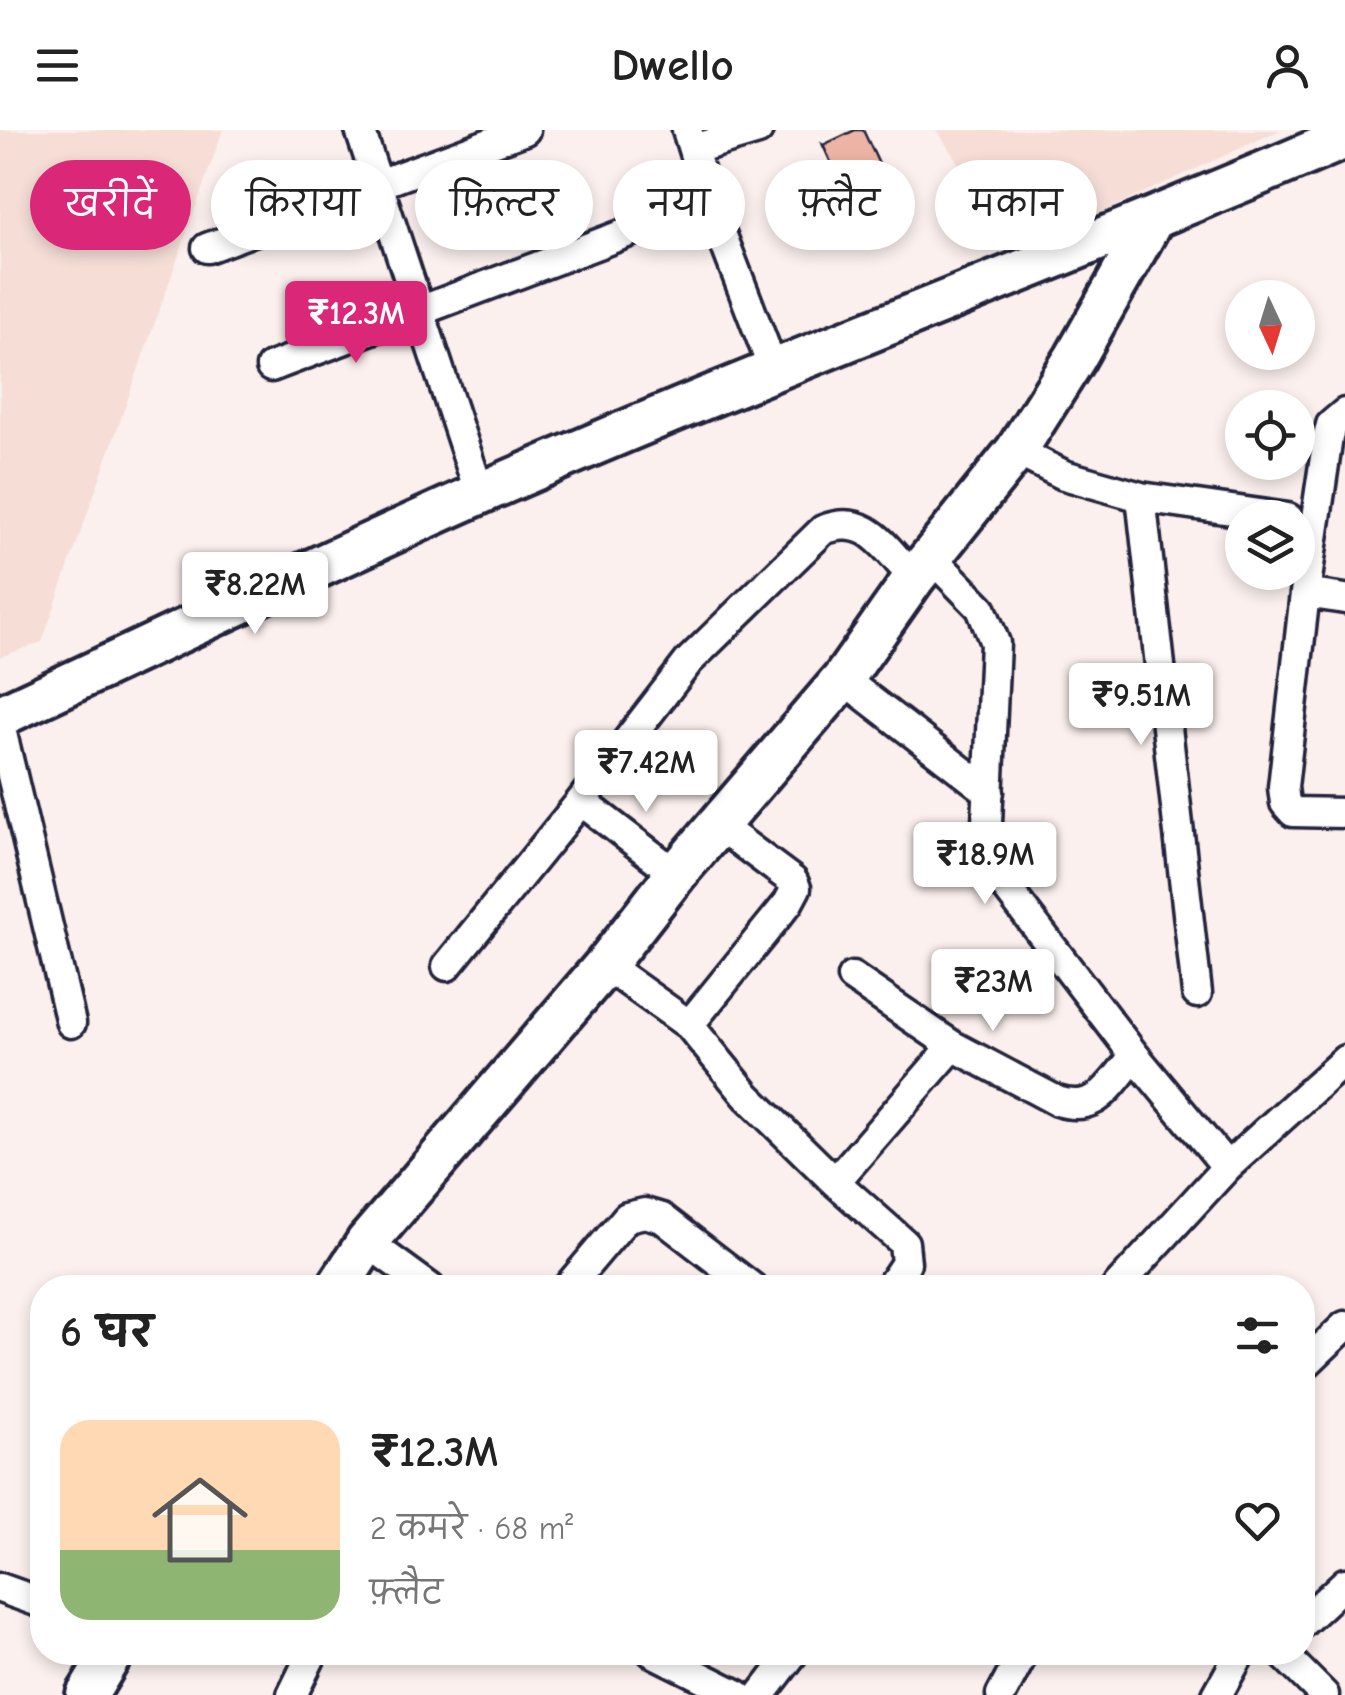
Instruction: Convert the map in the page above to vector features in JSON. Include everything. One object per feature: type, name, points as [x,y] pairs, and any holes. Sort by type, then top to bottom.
[{"type":"main road","points":[[0,716],[480,494],[1345,138]]},
{"type":"main road","points":[[345,1275],[367,1242],[605,966],[676,874],[843,679],[923,568],[1016,451],[1076,358],[1152,220]]},
{"type":"main road","points":[[86,1695],[105,1665]]},
{"type":"street","points":[[360,130],[369,160]]},
{"type":"street","points":[[690,140],[758,130]]},
{"type":"street","points":[[395,178],[513,132]]},
{"type":"street","points":[[395,237],[480,494]]},
{"type":"street","points":[[271,367],[613,238]]},
{"type":"street","points":[[727,250],[774,372]]},
{"type":"street","points":[[1306,500],[1331,425],[1345,413]]},
{"type":"street","points":[[1016,451],[1064,475],[1141,497],[1225,509]]},
{"type":"street","points":[[1141,497],[1197,993]]},
{"type":"street","points":[[448,966],[689,661],[823,530],[839,524],[856,524],[981,608],[995,643],[988,836],[1006,887],[1134,1056],[1227,1167]]},
{"type":"street","points":[[1304,590],[1283,787],[1285,803],[1293,812],[1304,814],[1345,813]]},
{"type":"street","points":[[1304,594],[1345,600]]},
{"type":"street","points":[[843,679],[989,792]]},
{"type":"street","points":[[0,725],[70,1024]]},
{"type":"street","points":[[581,802],[676,874]]},
{"type":"street","points":[[689,1026],[796,888],[794,882],[718,825]]},
{"type":"street","points":[[605,966],[689,1026],[747,1096],[904,1243],[906,1262],[898,1275]]},
{"type":"street","points":[[852,977],[953,1046],[1072,1105],[1087,1105],[1097,1098],[1134,1056]]},
{"type":"street","points":[[835,1182],[953,1046]]},
{"type":"street","points":[[1128,1275],[1227,1167],[1345,1060]]},
{"type":"street","points":[[578,1275],[627,1217],[646,1213],[662,1218],[736,1275]]},
{"type":"street","points":[[367,1242],[412,1275]]},
{"type":"street","points":[[1315,1355],[1345,1326]]},
{"type":"street","points":[[1315,1611],[1345,1583]]},
{"type":"street","points":[[0,1588],[30,1599]]},
{"type":"street","points":[[292,1695],[307,1665]]},
{"type":"street","points":[[678,1665],[738,1695]]},
{"type":"street","points":[[761,1695],[784,1665]]},
{"type":"street","points":[[1001,1695],[1017,1665]]},
{"type":"street","points":[[1217,1695],[1234,1665]]},
{"type":"street","points":[[1294,1665],[1324,1695]]},
{"type":"shaded area","points":[[0,130],[223,130],[191,221],[191,160],[30,160],[30,250],[181,250],[42,642],[0,657]]},
{"type":"shaded area","points":[[936,130],[1280,130],[1097,215],[1097,160],[956,160]]},
{"type":"building","points":[[863,130],[877,160],[830,160],[823,145]]}]
